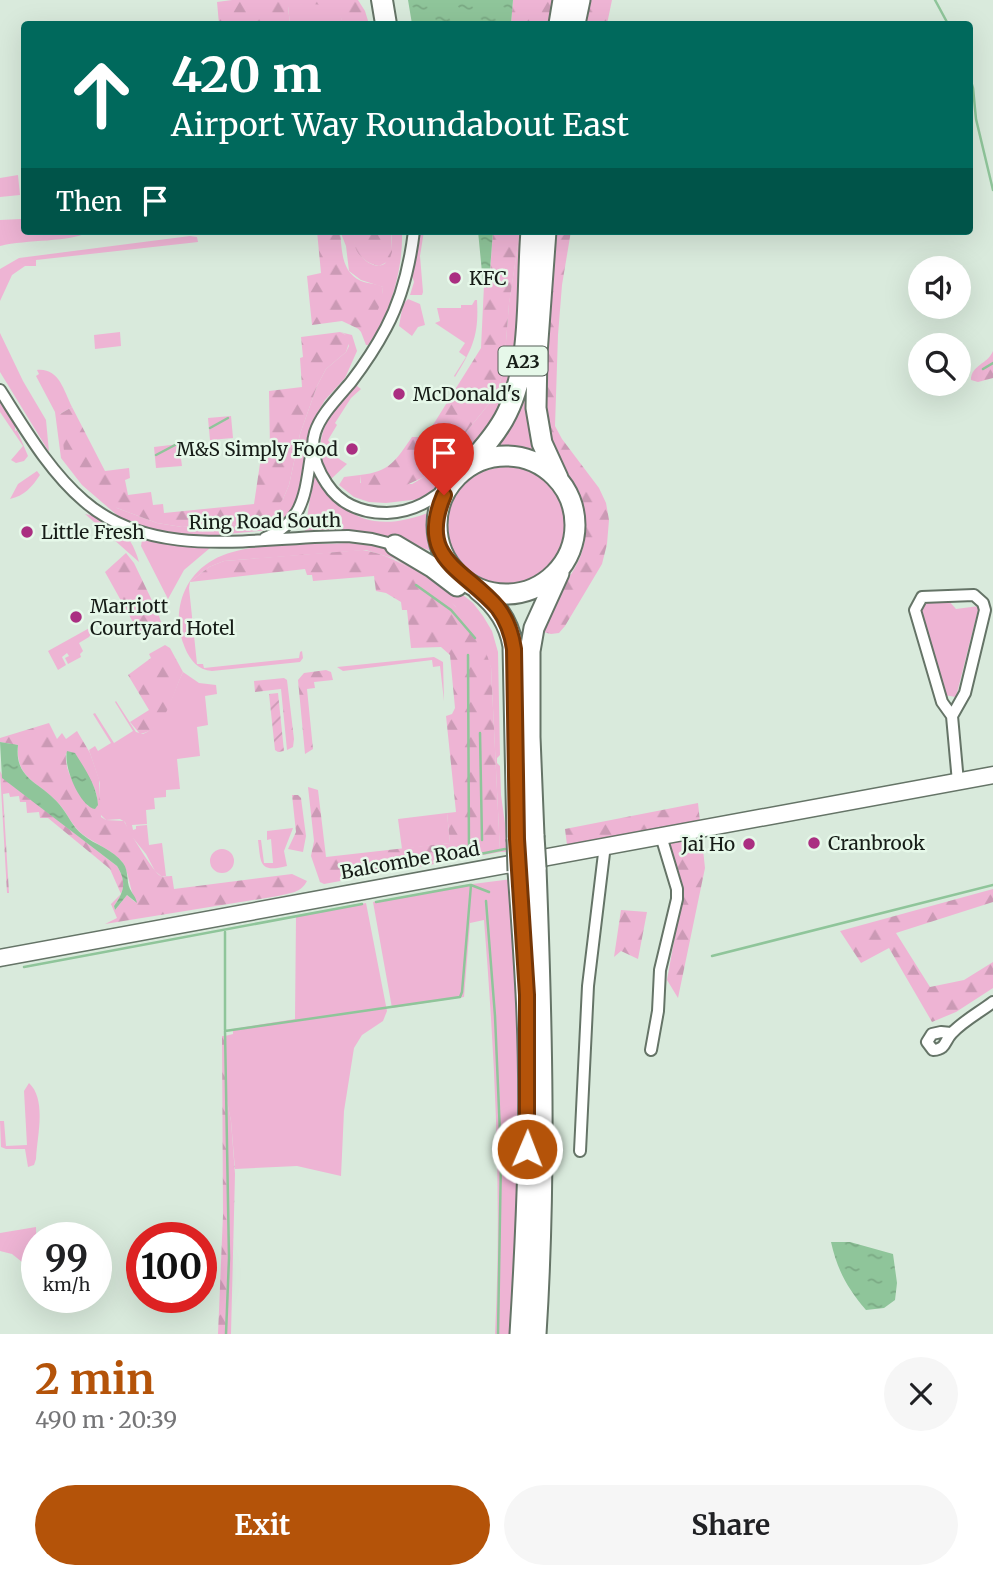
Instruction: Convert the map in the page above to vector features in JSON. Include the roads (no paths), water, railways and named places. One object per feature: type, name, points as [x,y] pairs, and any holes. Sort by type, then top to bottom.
[{"type":"highway","points":[[560,21],[563,0]]},
{"type":"highway","points":[[576,21],[580,0]]},
{"type":"highway","name":"A23","points":[[457,477],[501,424],[517,389],[524,351],[531,235]]},
{"type":"highway","name":"A23","points":[[546,235],[536,408],[542,443],[564,489]]},
{"type":"highway","points":[[513,738],[514,657],[511,635],[498,608],[466,580],[443,554],[437,532],[441,503],[457,477],[484,460],[499,457],[518,457],[543,467],[564,489],[576,523],[572,544],[540,614],[531,645],[526,837],[528,1098],[525,1250],[520,1334]]},
{"type":"highway","points":[[395,545],[443,575],[476,602],[488,616],[504,652],[526,837]]},
{"type":"highway","points":[[466,580],[497,594],[529,590],[550,579],[564,563]]},
{"type":"highway","points":[[527,869],[544,1109],[541,1258],[536,1334]]},
{"type":"main road","name":"Balcombe Road","points":[[0,958],[993,775]]},
{"type":"street","points":[[377,0],[380,21]]},
{"type":"street","points":[[387,0],[390,21]]},
{"type":"street","points":[[260,540],[284,528],[299,509],[317,427],[324,412],[358,372],[387,327],[405,278],[413,235]]},
{"type":"street","name":"Ring Road South","points":[[0,390],[40,452],[60,477],[83,501],[133,530],[177,540],[353,536],[428,555],[466,580]]},
{"type":"street","points":[[313,444],[317,464],[328,486],[346,503],[365,510],[387,513],[410,510],[431,500],[457,477]]},
{"type":"street","points":[[952,716],[965,693],[985,610],[983,603],[974,595],[922,597],[915,610],[942,702],[952,716],[958,782]]},
{"type":"street","points":[[651,1050],[659,1011],[660,970],[677,899],[677,889],[661,836]]},
{"type":"street","points":[[580,1151],[588,986],[605,845]]},
{"type":"street","points":[[951,1033],[993,1002]]},
{"type":"water","points":[[408,0],[513,0],[511,21],[412,21]]},
{"type":"water","points":[[478,235],[493,235],[487,288],[483,283]]},
{"type":"water","points":[[0,742],[18,745],[18,757],[24,773],[59,804],[79,832],[114,854],[123,863],[137,903],[127,895],[115,910],[114,906],[123,887],[117,866],[2,778]]},
{"type":"water","points":[[67,751],[75,753],[90,778],[97,798],[98,805],[95,809],[89,807],[78,794],[70,775]]},
{"type":"water","points":[[831,1242],[850,1242],[893,1254],[897,1283],[895,1300],[884,1308],[866,1310],[844,1278]]},
{"type":"waterway","points":[[935,0],[946,21]]},
{"type":"waterway","points":[[973,88],[976,119],[993,190]]},
{"type":"waterway","points":[[983,369],[993,363]]},
{"type":"waterway","points":[[210,428],[228,418]]},
{"type":"waterway","points":[[156,455],[175,445]]},
{"type":"waterway","points":[[416,585],[451,610],[475,638]]},
{"type":"waterway","points":[[468,655],[469,854]]},
{"type":"waterway","points":[[480,733],[482,840]]},
{"type":"waterway","points":[[465,857],[505,849]]},
{"type":"waterway","points":[[376,902],[470,885]]},
{"type":"waterway","points":[[226,1334],[229,1258],[225,1031],[460,997],[471,885],[489,892]]},
{"type":"waterway","points":[[712,956],[993,885]]},
{"type":"waterway","points":[[486,901],[495,1016],[501,1157],[498,1334]]},
{"type":"waterway","points":[[24,967],[362,904]]},
{"type":"waterway","points":[[225,932],[225,1030]]},
{"type":"place","name":"KFC","points":[[455,278]]},
{"type":"place","name":"McDonald's","points":[[399,394]]},
{"type":"place","name":"M&S Simply Food","points":[[352,449]]},
{"type":"place","name":"Little Fresh","points":[[27,532]]},
{"type":"place","name":"Marriott Courtyard Hotel","points":[[76,617]]},
{"type":"place","name":"Cranbrook","points":[[814,843]]},
{"type":"place","name":"Jai Ho","points":[[749,844]]}]
